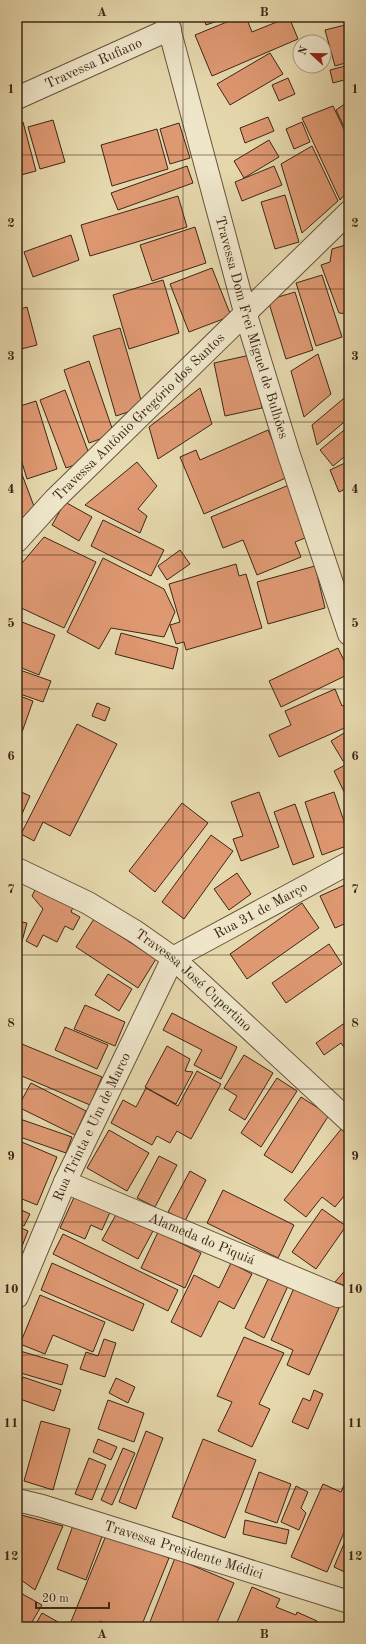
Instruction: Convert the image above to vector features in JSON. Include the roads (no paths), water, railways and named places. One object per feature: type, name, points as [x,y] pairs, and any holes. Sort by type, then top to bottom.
[{"type":"street","name":"Travessa Rufiano","points":[[17,98],[168,23]]},
{"type":"street","name":"Travessa Dom Frei Miguel de Bulhões","points":[[168,23],[245,312],[288,452],[349,634]]},
{"type":"street","name":"Travessa Antônio Gregório dos Santos","points":[[17,541],[55,499],[349,212]]},
{"type":"street","name":"Rua 31 de Março","points":[[173,958],[349,863]]},
{"type":"street","name":"Travessa José Cupertino","points":[[17,869],[88,903],[114,918],[173,958],[349,1121]]},
{"type":"street","name":"Rua Trinta e Um de Marco","points":[[17,1297],[65,1182],[173,958]]},
{"type":"street","name":"Alameda do Piquiá","points":[[65,1182],[338,1296]]},
{"type":"street","name":"Travessa Presidente Médici","points":[[17,1500],[42,1506],[349,1602]]}]
